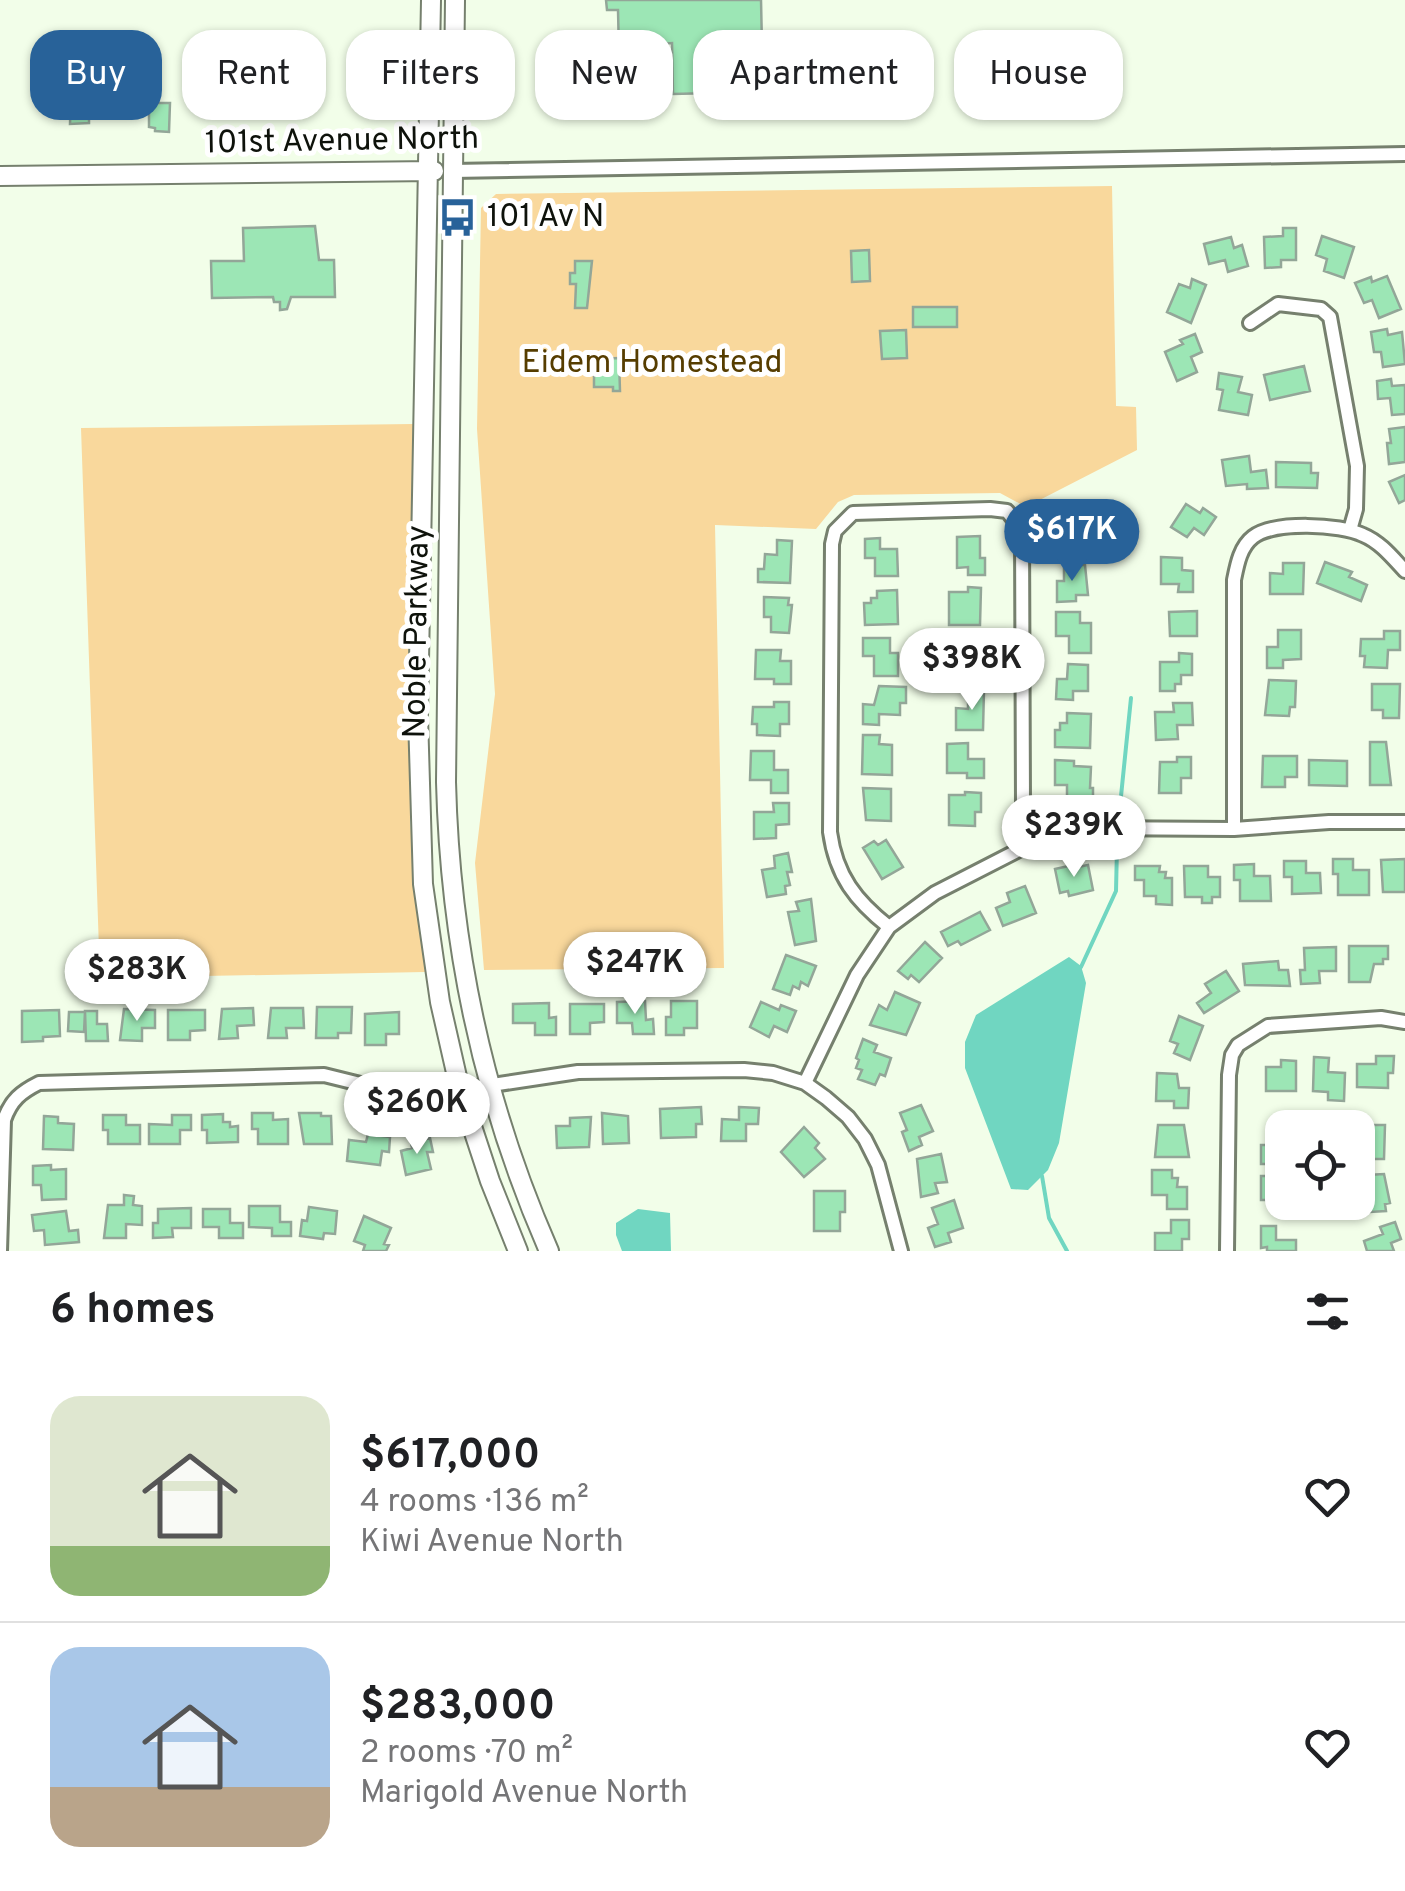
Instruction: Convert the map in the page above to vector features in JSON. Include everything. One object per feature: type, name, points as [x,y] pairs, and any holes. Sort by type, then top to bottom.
[{"type":"main road","name":"Noble Parkway","points":[[430,0],[418,716],[420,840],[435,971],[460,1090],[518,1251]]},
{"type":"main road","name":"Noble Parkway","points":[[455,0],[448,826],[452,898],[466,992],[489,1085],[527,1201],[549,1251]]},
{"type":"main road","name":"101st Avenue North","points":[[0,176],[452,171]]},
{"type":"street","name":"101st Avenue North","points":[[452,171],[1405,154]]},
{"type":"street","points":[[1250,323],[1278,304],[1320,309],[1330,317],[1357,466],[1356,509],[1350,530]]},
{"type":"street","points":[[889,927],[846,885],[832,850],[832,544],[835,531],[853,513],[1007,511],[1022,530],[1023,806],[1035,840]]},
{"type":"street","points":[[1234,830],[1237,564],[1254,537],[1287,527],[1350,530],[1380,545],[1405,571]]},
{"type":"street","points":[[805,1083],[857,975],[889,927],[935,894],[1035,840],[1068,828],[1234,830],[1330,822],[1405,822]]},
{"type":"street","points":[[1228,1251],[1229,1075],[1238,1044],[1259,1029],[1282,1024],[1382,1018],[1405,1022]]},
{"type":"street","points":[[0,1251],[4,1120],[9,1104],[39,1083],[324,1075],[413,1097],[578,1072],[715,1070],[773,1073],[805,1083],[848,1116],[878,1165],[901,1251]]},
{"type":"green space","name":"Eidem Homestead","points":[[1112,186],[1116,406],[1136,407],[1137,450],[1026,507],[1000,493],[854,495],[838,502],[816,529],[715,525],[724,968],[484,970],[475,863],[495,694],[477,429],[481,208],[496,194]]},
{"type":"green space","points":[[413,424],[410,822],[425,972],[100,978],[81,428]]},
{"type":"water","points":[[1069,957],[1081,966],[1086,983],[1059,1143],[1048,1170],[1028,1190],[1011,1189],[965,1068],[965,1042],[976,1015]]},
{"type":"water","points":[[638,1209],[670,1213],[671,1251],[622,1251],[616,1223]]},
{"type":"building","points":[[606,0],[761,0],[762,30],[693,30],[693,94],[673,94],[673,30],[618,30],[618,10],[607,10]]},
{"type":"building","points":[[162,103],[170,103],[169,132],[149,127],[149,120],[162,120]]},
{"type":"building","points":[[70,120],[89,120],[89,123],[70,124]]},
{"type":"building","points":[[315,226],[319,260],[334,260],[335,297],[291,297],[287,309],[280,310],[280,302],[274,302],[273,297],[212,298],[211,261],[244,261],[243,228]]},
{"type":"building","points":[[1283,228],[1296,228],[1296,260],[1281,260],[1281,267],[1265,268],[1264,237],[1283,236]]},
{"type":"building","points":[[1322,236],[1354,247],[1344,278],[1324,271],[1327,259],[1316,255]]},
{"type":"building","points":[[1231,237],[1234,248],[1242,245],[1248,266],[1228,272],[1225,260],[1209,264],[1204,244]]},
{"type":"building","points":[[869,250],[870,281],[852,282],[851,251]]},
{"type":"building","points":[[575,261],[592,261],[587,308],[575,308],[576,284],[570,284],[570,273],[575,273]]},
{"type":"building","points":[[1387,276],[1401,309],[1379,318],[1372,300],[1364,303],[1355,283]]},
{"type":"building","points":[[1192,279],[1206,285],[1191,323],[1167,312],[1179,284],[1190,288]]},
{"type":"building","points":[[913,307],[957,307],[957,327],[913,327]]},
{"type":"building","points":[[1387,329],[1388,335],[1402,332],[1405,364],[1383,367],[1381,352],[1374,352],[1371,332]]},
{"type":"building","points":[[906,330],[907,358],[882,359],[880,331]]},
{"type":"building","points":[[1195,334],[1202,352],[1191,357],[1197,372],[1177,381],[1165,352]]},
{"type":"building","points":[[619,358],[620,391],[594,387],[594,359]]},
{"type":"building","points":[[1304,366],[1310,391],[1270,400],[1264,375]]},
{"type":"building","points":[[1219,373],[1242,377],[1238,392],[1252,395],[1248,415],[1219,410],[1223,390],[1217,389]]},
{"type":"building","points":[[1391,379],[1392,386],[1405,385],[1405,414],[1392,415],[1390,398],[1378,399],[1377,381]]},
{"type":"building","points":[[1405,427],[1405,462],[1389,464],[1389,429]]},
{"type":"building","points":[[1249,456],[1251,472],[1266,470],[1268,488],[1226,486],[1222,460]]},
{"type":"building","points":[[1276,462],[1311,463],[1311,473],[1318,473],[1317,488],[1276,487]]},
{"type":"building","points":[[1405,475],[1405,500],[1399,503],[1389,482]]},
{"type":"building","points":[[1186,504],[1200,513],[1203,508],[1216,517],[1204,535],[1194,528],[1187,537],[1171,527]]},
{"type":"building","points":[[1069,508],[1085,508],[1085,537],[1078,537],[1078,550],[1058,550],[1058,528],[1062,528],[1062,516],[1069,516]]},
{"type":"building","points":[[980,536],[985,575],[968,575],[968,567],[957,568],[957,537]]},
{"type":"building","points":[[880,538],[880,549],[897,549],[898,576],[875,576],[875,558],[865,558],[865,539]]},
{"type":"building","points":[[777,540],[792,541],[790,583],[758,582],[758,569],[764,569],[765,554],[777,555]]},
{"type":"building","points":[[1161,557],[1182,558],[1182,570],[1193,571],[1193,592],[1178,592],[1179,584],[1161,584]]},
{"type":"building","points":[[1325,562],[1352,572],[1349,577],[1367,585],[1361,601],[1317,583]]},
{"type":"building","points":[[1283,563],[1304,563],[1303,594],[1270,594],[1270,573],[1283,574]]},
{"type":"building","points":[[1064,565],[1085,565],[1088,595],[1076,595],[1076,601],[1057,602],[1057,581],[1064,581]]},
{"type":"building","points":[[968,587],[981,588],[980,625],[949,625],[949,592],[968,592]]},
{"type":"building","points":[[897,590],[898,624],[865,625],[864,603],[877,598],[877,591]]},
{"type":"building","points":[[764,597],[789,598],[789,633],[771,632],[771,617],[764,617]]},
{"type":"building","points":[[1197,611],[1197,636],[1170,636],[1169,612]]},
{"type":"building","points":[[1056,612],[1080,612],[1080,623],[1091,623],[1091,653],[1069,653],[1069,636],[1056,636]]},
{"type":"building","points":[[1278,630],[1301,630],[1301,659],[1283,660],[1283,668],[1267,668],[1267,647],[1278,647]]},
{"type":"building","points":[[1384,631],[1400,631],[1400,650],[1388,650],[1387,668],[1364,667],[1361,639],[1384,639]]},
{"type":"building","points":[[863,638],[890,638],[890,653],[898,653],[898,676],[874,676],[874,656],[863,656]]},
{"type":"building","points":[[952,638],[976,639],[976,656],[984,656],[984,678],[967,678],[967,667],[952,667]]},
{"type":"building","points":[[756,650],[781,650],[780,661],[791,661],[791,684],[755,679]]},
{"type":"building","points":[[1179,653],[1192,654],[1192,675],[1181,675],[1181,684],[1175,684],[1175,691],[1160,691],[1160,662],[1179,662]]},
{"type":"building","points":[[1068,664],[1088,665],[1088,691],[1073,691],[1073,700],[1056,699],[1057,679],[1067,679]]},
{"type":"building","points":[[1269,680],[1296,681],[1295,707],[1290,707],[1289,716],[1265,715]]},
{"type":"building","points":[[1372,684],[1400,684],[1399,718],[1383,718],[1383,710],[1372,710]]},
{"type":"building","points":[[879,686],[906,687],[906,703],[900,703],[900,715],[879,714],[879,725],[863,724],[863,704],[874,705]]},
{"type":"building","points":[[968,690],[984,690],[983,730],[956,730],[956,708],[968,709]]},
{"type":"building","points":[[774,702],[789,702],[789,724],[780,724],[780,736],[757,735],[757,724],[752,724],[753,707],[774,707]]},
{"type":"building","points":[[1173,703],[1192,703],[1193,725],[1177,725],[1178,739],[1156,740],[1155,712],[1174,712]]},
{"type":"building","points":[[1067,713],[1091,714],[1090,748],[1055,747],[1055,730],[1060,730],[1060,723],[1067,723]]},
{"type":"building","points":[[863,735],[880,735],[879,744],[892,745],[892,775],[862,774]]},
{"type":"building","points":[[1370,742],[1386,742],[1391,785],[1370,785]]},
{"type":"building","points":[[968,743],[968,759],[984,759],[984,778],[947,773],[947,744]]},
{"type":"building","points":[[751,751],[774,751],[774,770],[788,770],[788,793],[771,793],[771,780],[750,780]]},
{"type":"building","points":[[1263,756],[1297,756],[1297,777],[1285,777],[1285,787],[1262,787]]},
{"type":"building","points":[[1177,757],[1191,757],[1191,778],[1181,778],[1181,793],[1159,793],[1160,762],[1177,762]]},
{"type":"building","points":[[1055,760],[1091,767],[1093,798],[1067,798],[1067,785],[1055,785]]},
{"type":"building","points":[[1309,760],[1347,761],[1347,786],[1309,785]]},
{"type":"building","points":[[863,788],[891,789],[891,821],[866,820]]},
{"type":"building","points":[[981,793],[981,812],[975,812],[975,826],[949,825],[949,795]]},
{"type":"building","points":[[773,803],[789,803],[789,824],[776,825],[776,838],[754,839],[754,812],[774,812]]},
{"type":"building","points":[[886,840],[903,867],[882,879],[863,848]]},
{"type":"building","points":[[788,853],[792,872],[787,872],[790,885],[785,886],[786,894],[767,897],[762,870],[775,868],[774,856]]},
{"type":"building","points":[[1333,859],[1353,859],[1353,870],[1369,870],[1369,895],[1338,895]]},
{"type":"building","points":[[1405,859],[1405,892],[1383,892],[1381,860]]},
{"type":"building","points":[[1284,861],[1306,861],[1306,873],[1320,873],[1321,893],[1292,894],[1292,877],[1284,877]]},
{"type":"building","points":[[1254,864],[1254,876],[1270,876],[1271,901],[1240,901],[1240,880],[1234,880],[1234,865]]},
{"type":"building","points":[[1088,865],[1093,890],[1069,896],[1068,891],[1060,893],[1055,869]]},
{"type":"building","points":[[1135,866],[1160,866],[1159,872],[1166,872],[1165,878],[1172,878],[1172,905],[1156,904],[1156,896],[1144,896],[1144,880],[1135,880]]},
{"type":"building","points":[[1184,866],[1208,866],[1208,877],[1220,877],[1220,897],[1212,897],[1212,903],[1202,903],[1202,897],[1185,897]]},
{"type":"building","points":[[1025,886],[1036,913],[1003,926],[996,908],[1010,902],[1007,893]]},
{"type":"building","points":[[811,899],[816,941],[795,945],[788,912],[799,911],[796,902]]},
{"type":"building","points":[[980,912],[990,930],[961,945],[958,941],[948,946],[941,932]]},
{"type":"building","points":[[925,942],[942,958],[919,982],[911,975],[908,979],[898,971]]},
{"type":"building","points":[[1349,946],[1388,946],[1388,959],[1383,959],[1383,964],[1374,964],[1370,982],[1349,982]]},
{"type":"building","points":[[1336,947],[1336,971],[1319,971],[1320,983],[1301,984],[1304,948]]},
{"type":"building","points":[[786,955],[816,966],[808,986],[801,982],[799,989],[793,986],[790,995],[773,989]]},
{"type":"building","points":[[1278,961],[1279,970],[1288,970],[1290,986],[1245,985],[1243,964]]},
{"type":"building","points":[[1226,971],[1239,991],[1204,1013],[1197,1003],[1211,993],[1205,984]]},
{"type":"building","points":[[895,992],[920,1003],[906,1035],[870,1025],[879,1005],[887,1010]]},
{"type":"building","points":[[645,1001],[646,1020],[653,1019],[654,1034],[633,1034],[632,1023],[617,1023],[617,1002]]},
{"type":"building","points":[[671,1001],[697,1001],[697,1028],[684,1028],[684,1035],[666,1035]]},
{"type":"building","points":[[761,1002],[779,1010],[781,1005],[796,1011],[787,1032],[774,1026],[769,1037],[750,1027]]},
{"type":"building","points":[[549,1003],[549,1018],[556,1017],[556,1035],[535,1035],[535,1023],[513,1023],[513,1004]]},
{"type":"building","points":[[570,1004],[604,1004],[604,1022],[590,1023],[590,1034],[570,1034]]},
{"type":"building","points":[[317,1007],[352,1007],[351,1033],[338,1033],[338,1038],[316,1038]]},
{"type":"building","points":[[253,1008],[254,1025],[237,1026],[238,1038],[219,1039],[222,1009]]},
{"type":"building","points":[[271,1008],[303,1008],[304,1028],[286,1028],[287,1038],[268,1038]]},
{"type":"building","points":[[124,1009],[155,1010],[155,1028],[142,1028],[142,1041],[120,1040]]},
{"type":"building","points":[[59,1010],[60,1036],[22,1042],[22,1011]]},
{"type":"building","points":[[168,1010],[205,1010],[205,1030],[190,1031],[190,1040],[168,1040]]},
{"type":"building","points":[[85,1011],[97,1011],[97,1024],[107,1024],[108,1041],[86,1041]]},
{"type":"building","points":[[69,1012],[85,1012],[84,1032],[68,1031]]},
{"type":"building","points":[[399,1012],[399,1034],[386,1034],[386,1045],[365,1045],[365,1014]]},
{"type":"building","points":[[1179,1016],[1203,1026],[1190,1060],[1174,1053],[1178,1044],[1170,1041]]},
{"type":"building","points":[[863,1039],[877,1045],[874,1052],[891,1058],[885,1076],[880,1074],[875,1085],[858,1079],[862,1070],[856,1068],[856,1058]]},
{"type":"building","points":[[1376,1056],[1394,1056],[1388,1088],[1357,1087],[1357,1064],[1376,1064]]},
{"type":"building","points":[[1314,1057],[1329,1058],[1328,1072],[1345,1073],[1344,1101],[1328,1100],[1328,1092],[1313,1091]]},
{"type":"building","points":[[1281,1060],[1296,1061],[1296,1091],[1266,1091],[1266,1067],[1281,1067]]},
{"type":"building","points":[[1157,1073],[1177,1074],[1179,1088],[1189,1088],[1188,1108],[1174,1108],[1174,1101],[1156,1101]]},
{"type":"building","points":[[921,1105],[933,1131],[919,1137],[922,1145],[909,1151],[900,1113]]},
{"type":"building","points":[[701,1107],[702,1124],[696,1124],[696,1137],[661,1138],[660,1109]]},
{"type":"building","points":[[739,1107],[759,1108],[758,1124],[746,1124],[746,1141],[721,1141],[722,1119],[739,1120]]},
{"type":"building","points":[[252,1113],[273,1113],[273,1120],[288,1119],[288,1144],[258,1144],[258,1129],[252,1129]]},
{"type":"building","points":[[299,1113],[331,1116],[332,1144],[304,1144]]},
{"type":"building","points":[[602,1113],[628,1116],[629,1143],[603,1144]]},
{"type":"building","points":[[223,1114],[223,1122],[230,1122],[230,1127],[238,1126],[238,1142],[207,1143],[202,1115]]},
{"type":"building","points":[[103,1115],[126,1115],[126,1125],[140,1125],[140,1144],[108,1144]]},
{"type":"building","points":[[172,1115],[191,1115],[191,1130],[180,1130],[180,1144],[149,1144],[149,1124],[172,1125]]},
{"type":"building","points":[[44,1116],[58,1117],[58,1123],[74,1124],[73,1150],[43,1149]]},
{"type":"building","points":[[591,1117],[589,1147],[557,1148],[556,1126],[570,1126],[570,1118]]},
{"type":"building","points":[[1158,1125],[1184,1125],[1189,1157],[1155,1157]]},
{"type":"building","points":[[1375,1125],[1385,1125],[1384,1159],[1375,1159]]},
{"type":"building","points":[[804,1127],[819,1143],[815,1148],[825,1159],[804,1177],[781,1152]]},
{"type":"building","points":[[368,1134],[390,1137],[389,1152],[382,1151],[380,1165],[347,1161],[349,1140],[366,1142]]},
{"type":"building","points":[[430,1138],[433,1152],[427,1152],[431,1169],[406,1175],[401,1151],[412,1148],[411,1143]]},
{"type":"building","points":[[1261,1145],[1265,1145],[1265,1164],[1261,1164]]},
{"type":"building","points":[[941,1154],[947,1182],[935,1183],[938,1193],[921,1197],[917,1159]]},
{"type":"building","points":[[51,1165],[51,1170],[66,1169],[66,1199],[42,1200],[41,1185],[33,1185],[33,1166]]},
{"type":"building","points":[[1152,1170],[1172,1170],[1172,1178],[1178,1178],[1177,1187],[1187,1187],[1187,1209],[1167,1209],[1167,1195],[1152,1195]]},
{"type":"building","points":[[1384,1174],[1390,1203],[1385,1204],[1386,1211],[1375,1212],[1375,1175]]},
{"type":"building","points":[[1261,1176],[1265,1176],[1265,1200],[1261,1200]]},
{"type":"building","points":[[814,1191],[845,1191],[840,1231],[814,1231]]},
{"type":"building","points":[[124,1195],[134,1196],[133,1205],[142,1206],[142,1225],[126,1224],[126,1238],[104,1238],[108,1205],[124,1205]]},
{"type":"building","points":[[954,1200],[963,1228],[948,1233],[951,1242],[935,1247],[928,1228],[938,1224],[932,1208]]},
{"type":"building","points":[[249,1206],[280,1206],[280,1222],[291,1222],[291,1236],[272,1236],[272,1228],[249,1227]]},
{"type":"building","points":[[309,1207],[337,1211],[335,1234],[324,1233],[323,1239],[300,1236]]},
{"type":"building","points":[[191,1208],[191,1228],[172,1228],[173,1237],[153,1238],[158,1209]]},
{"type":"building","points":[[203,1209],[230,1209],[230,1223],[243,1223],[243,1238],[219,1238],[219,1227],[203,1227]]},
{"type":"building","points":[[66,1211],[69,1231],[78,1230],[79,1242],[45,1245],[44,1230],[34,1231],[32,1215]]},
{"type":"building","points":[[364,1216],[391,1228],[384,1244],[389,1245],[386,1251],[363,1251],[365,1245],[354,1241]]},
{"type":"building","points":[[1171,1220],[1189,1220],[1189,1239],[1182,1239],[1182,1251],[1155,1251],[1155,1233],[1171,1233]]},
{"type":"building","points":[[1395,1222],[1401,1239],[1391,1243],[1394,1251],[1367,1251],[1364,1241],[1383,1234],[1380,1227]]},
{"type":"building","points":[[1261,1226],[1276,1226],[1276,1240],[1296,1240],[1296,1251],[1261,1248]]},
{"type":"waterway","points":[[1120,806],[1131,698]]},
{"type":"waterway","points":[[1081,967],[1116,891],[1117,847]]},
{"type":"waterway","points":[[1042,1176],[1049,1218],[1067,1251]]},
{"type":"place","name":"101 Av N","points":[[457,218]]}]
